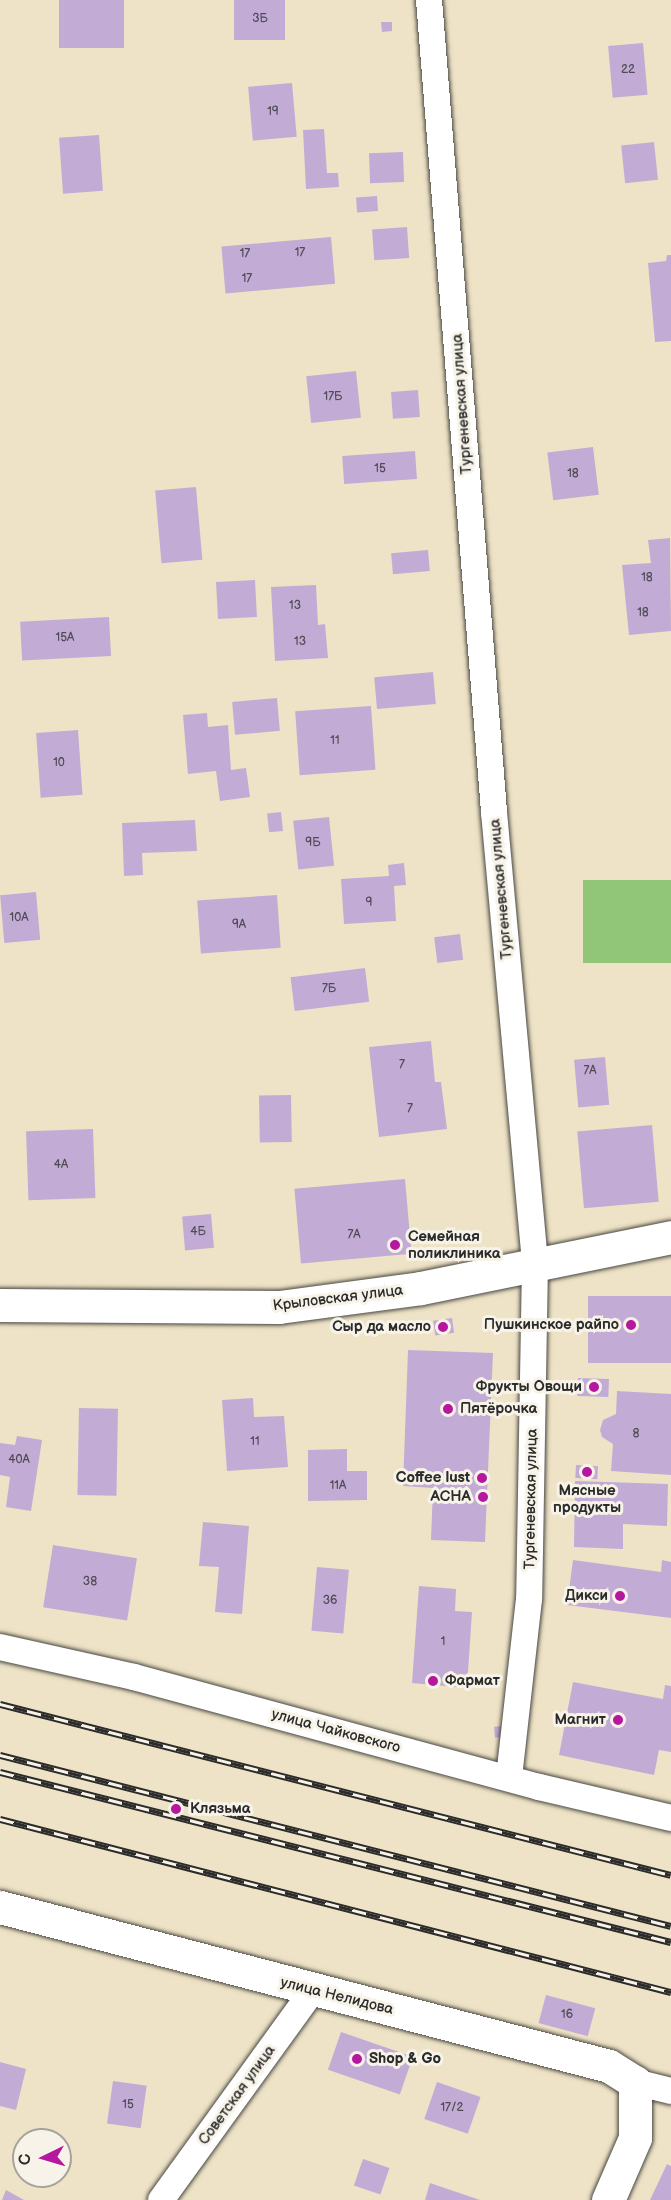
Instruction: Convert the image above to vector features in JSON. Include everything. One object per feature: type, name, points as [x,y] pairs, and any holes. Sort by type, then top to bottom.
[{"type":"main road","name":"Крыловская улица","points":[[0,1305],[279,1307],[421,1288],[671,1237]]},
{"type":"main road","name":"улица Нелидова","points":[[0,1907],[609,2066],[635,2082]]},
{"type":"main road","points":[[608,2200],[635,2138],[635,2082]]},
{"type":"street","name":"Тургеневская улица","points":[[429,0],[494,812],[535,1264],[530,1588],[509,1778]]},
{"type":"street","name":"улица Чайковского","points":[[0,1647],[134,1677],[509,1778],[671,1818]]},
{"type":"street","name":"Советская улица","points":[[161,2200],[313,1990]]},
{"type":"street","name":"улица Нелидова","points":[[635,2082],[671,2091]]},
{"type":"green space","points":[[583,880],[671,880],[671,963],[583,963]]},
{"type":"building","points":[[59,0],[124,0],[124,48],[59,48]]},
{"type":"building","points":[[234,0],[285,0],[285,40],[234,40]]},
{"type":"building","points":[[381,22],[392,22],[392,31],[382,32]]},
{"type":"building","points":[[643,43],[648,95],[613,98],[608,46]]},
{"type":"building","points":[[292,83],[297,137],[253,141],[248,87]]},
{"type":"building","points":[[324,129],[327,173],[338,173],[339,187],[306,189],[303,130]]},
{"type":"building","points":[[99,135],[103,191],[63,194],[59,138]]},
{"type":"building","points":[[654,142],[658,180],[625,183],[621,145]]},
{"type":"building","points":[[403,152],[404,182],[370,183],[369,153]]},
{"type":"building","points":[[377,196],[378,211],[357,212],[356,197]]},
{"type":"building","points":[[407,227],[409,258],[374,260],[372,229]]},
{"type":"building","points":[[331,237],[335,284],[226,293],[221,247]]},
{"type":"building","points":[[667,255],[671,255],[671,341],[655,342],[648,263],[666,261]]},
{"type":"building","points":[[356,371],[361,418],[311,423],[306,376]]},
{"type":"building","points":[[418,390],[420,417],[393,419],[391,392]]},
{"type":"building","points":[[593,447],[599,495],[553,500],[547,453]]},
{"type":"building","points":[[415,451],[417,479],[344,484],[342,456]]},
{"type":"building","points":[[196,487],[202,560],[162,563],[155,491]]},
{"type":"building","points":[[670,538],[671,631],[629,635],[622,565],[651,563],[648,540]]},
{"type":"building","points":[[428,550],[430,571],[393,574],[391,553]]},
{"type":"building","points":[[255,580],[257,617],[218,619],[216,582]]},
{"type":"building","points":[[316,585],[318,625],[325,624],[328,658],[275,661],[271,587]]},
{"type":"building","points":[[109,617],[111,656],[22,661],[20,622]]},
{"type":"building","points":[[433,672],[436,704],[377,709],[374,677]]},
{"type":"building","points":[[277,698],[280,731],[235,735],[232,702]]},
{"type":"building","points":[[371,706],[375,770],[300,775],[295,711]]},
{"type":"building","points":[[207,713],[208,727],[228,725],[231,770],[246,768],[250,797],[220,801],[216,771],[188,774],[183,715]]},
{"type":"building","points":[[78,730],[83,795],[41,798],[36,733]]},
{"type":"building","points":[[281,812],[283,831],[269,832],[267,813]]},
{"type":"building","points":[[329,817],[334,866],[298,869],[293,821]]},
{"type":"building","points":[[195,820],[197,851],[142,853],[143,875],[124,876],[122,823]]},
{"type":"building","points":[[404,863],[406,885],[394,886],[396,921],[344,924],[341,879],[389,876],[388,865]]},
{"type":"building","points":[[36,892],[40,940],[4,943],[0,895]]},
{"type":"building","points":[[277,895],[281,948],[201,953],[197,901]]},
{"type":"building","points":[[460,934],[463,960],[437,963],[434,937]]},
{"type":"building","points":[[365,968],[369,1002],[295,1011],[291,977]]},
{"type":"building","points":[[431,1041],[435,1082],[441,1082],[447,1129],[379,1137],[369,1047]]},
{"type":"building","points":[[605,1057],[609,1105],[578,1108],[574,1060]]},
{"type":"building","points":[[291,1095],[292,1142],[260,1143],[259,1096]]},
{"type":"building","points":[[652,1125],[659,1202],[584,1208],[577,1132]]},
{"type":"building","points":[[93,1129],[95,1198],[28,1200],[26,1131]]},
{"type":"building","points":[[405,1179],[412,1254],[301,1263],[294,1189]]},
{"type":"building","points":[[211,1214],[214,1248],[185,1250],[182,1217]]},
{"type":"building","name":"Пушкинское райпо","points":[[588,1296],[671,1296],[671,1363],[588,1363]]},
{"type":"building","name":"Сыр да масло","points":[[452,1318],[454,1333],[435,1335],[433,1321]]},
{"type":"building","name":"Пятёрочка","points":[[408,1350],[493,1353],[485,1542],[431,1540],[433,1488],[403,1486]]},
{"type":"building","name":"Фрукты Овощи","points":[[578,1378],[609,1379],[608,1397],[577,1396]]},
{"type":"building","points":[[617,1391],[671,1394],[671,1475],[611,1471],[613,1444],[602,1437],[600,1430],[603,1420],[616,1414]]},
{"type":"building","points":[[253,1398],[254,1417],[284,1416],[288,1467],[227,1471],[222,1400]]},
{"type":"building","points":[[79,1408],[118,1409],[116,1496],[77,1495]]},
{"type":"building","points":[[17,1436],[42,1440],[31,1511],[6,1507],[10,1477],[0,1475],[0,1443],[15,1445]]},
{"type":"building","points":[[347,1449],[347,1471],[367,1471],[367,1500],[308,1501],[308,1450]]},
{"type":"building","name":"Мясные продукты","points":[[576,1465],[598,1466],[597,1479],[575,1478]]},
{"type":"building","points":[[575,1481],[668,1484],[667,1526],[623,1524],[623,1549],[574,1547]]},
{"type":"building","points":[[203,1522],[249,1526],[242,1614],[215,1612],[219,1567],[199,1566]]},
{"type":"building","points":[[53,1545],[137,1558],[127,1621],[43,1607]]},
{"type":"building","name":"Дикси","points":[[573,1560],[661,1572],[662,1560],[671,1562],[671,1618],[567,1605]]},
{"type":"building","points":[[317,1567],[349,1570],[343,1634],[311,1631]]},
{"type":"building","points":[[419,1586],[456,1589],[455,1611],[472,1612],[468,1672],[457,1687],[412,1683]]},
{"type":"building","name":"Магнит","points":[[573,1682],[663,1699],[665,1685],[671,1686],[671,1752],[659,1750],[654,1775],[559,1755]]},
{"type":"building","points":[[503,1726],[504,1737],[495,1738],[494,1727]]},
{"type":"building","points":[[546,1995],[595,2008],[588,2036],[538,2023]]},
{"type":"building","name":"Shop & Go","points":[[341,2032],[413,2057],[400,2095],[328,2070]]},
{"type":"building","points":[[0,2062],[26,2069],[16,2110],[0,2106]]},
{"type":"building","points":[[113,2081],[147,2086],[141,2128],[107,2124]]},
{"type":"building","points":[[437,2082],[480,2097],[468,2134],[424,2119]]},
{"type":"building","points":[[363,2159],[389,2168],[380,2195],[354,2185]]},
{"type":"building","points":[[667,2164],[671,2166],[671,2200],[650,2200]]},
{"type":"building","points":[[430,2183],[480,2200],[425,2200]]},
{"type":"building","points":[[6,2190],[24,2200],[2,2200]]},
{"type":"railway","points":[[0,1704],[671,1875]]},
{"type":"railway","points":[[0,1755],[671,1926]]},
{"type":"railway","points":[[0,1772],[671,1942]]},
{"type":"railway","points":[[0,1819],[671,1992]]},
{"type":"place","name":"Семейная поликлиника","points":[[395,1245]]},
{"type":"place","name":"Пушкинское райпо","points":[[631,1325]]},
{"type":"place","name":"Сыр да масло","points":[[443,1327]]},
{"type":"place","name":"Фрукты Овощи","points":[[594,1387]]},
{"type":"place","name":"Пятёрочка","points":[[448,1409]]},
{"type":"place","name":"Мясные продукты","points":[[587,1472]]},
{"type":"place","name":"Coffee lust","points":[[482,1478]]},
{"type":"place","name":"АСНА","points":[[483,1497]]},
{"type":"place","name":"Дикси","points":[[620,1596]]},
{"type":"place","name":"Фармат","points":[[433,1681]]},
{"type":"place","name":"Магнит","points":[[618,1720]]},
{"type":"place","name":"Клязьма","points":[[176,1809]]},
{"type":"place","name":"Shop & Go","points":[[357,2059]]}]
